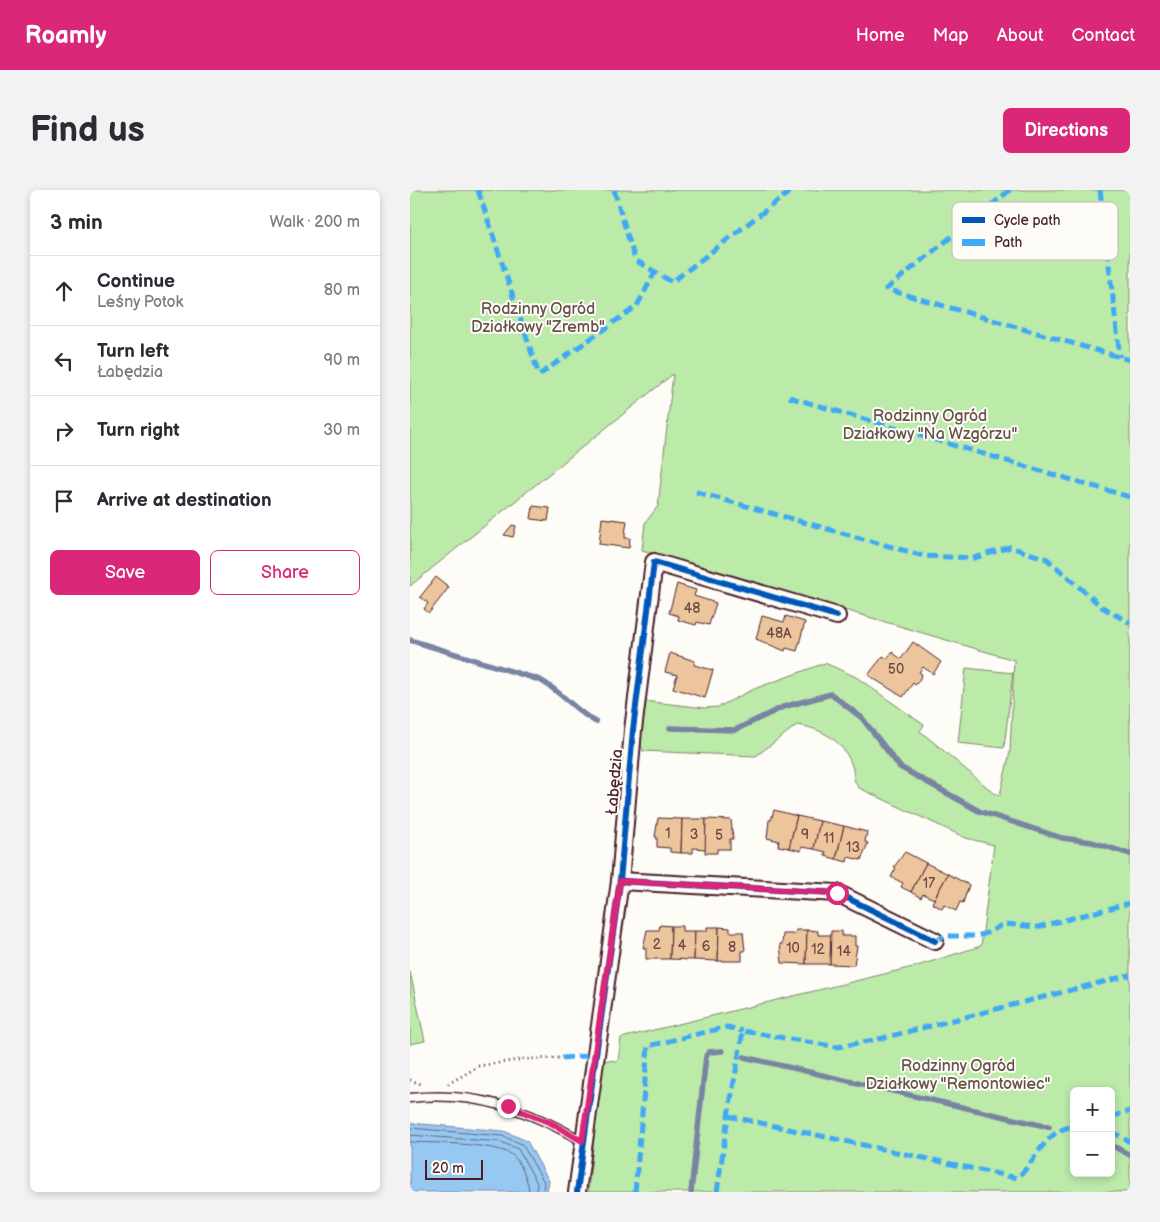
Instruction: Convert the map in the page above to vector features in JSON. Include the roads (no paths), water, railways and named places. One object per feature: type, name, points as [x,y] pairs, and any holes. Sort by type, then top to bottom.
[{"type":"street","name":"Łabędzia","points":[[577,1192],[582,1141],[620,881],[633,730],[654,562],[837,616]]},
{"type":"street","points":[[620,881],[837,893],[934,941]]},
{"type":"lane","points":[[410,1098],[461,1097],[508,1106],[551,1123],[582,1141]]},
{"type":"water","points":[[410,1123],[504,1131],[527,1141],[549,1181],[547,1192],[410,1192]]},
{"type":"waterway","points":[[410,640],[540,680],[588,718],[596,722]]},
{"type":"waterway","points":[[670,728],[735,730],[783,707],[831,694],[862,718],[900,767],[979,811],[1062,838],[1092,842],[1130,854]]},
{"type":"waterway","points":[[691,1192],[706,1056],[709,1052],[722,1051]]},
{"type":"waterway","points":[[744,1057],[1049,1127]]},
{"type":"waterway","points":[[1115,1147],[1130,1155]]},
{"type":"park label","name":"Rodzinny Ogród Działkowy \"Zremb\"","points":[[538,318]]},
{"type":"park label","name":"Rodzinny Ogród Działkowy \"Na Wzgórzu\"","points":[[930,425]]},
{"type":"park label","name":"Rodzinny Ogród Działkowy \"Remontowiec\"","points":[[958,1075]]}]
